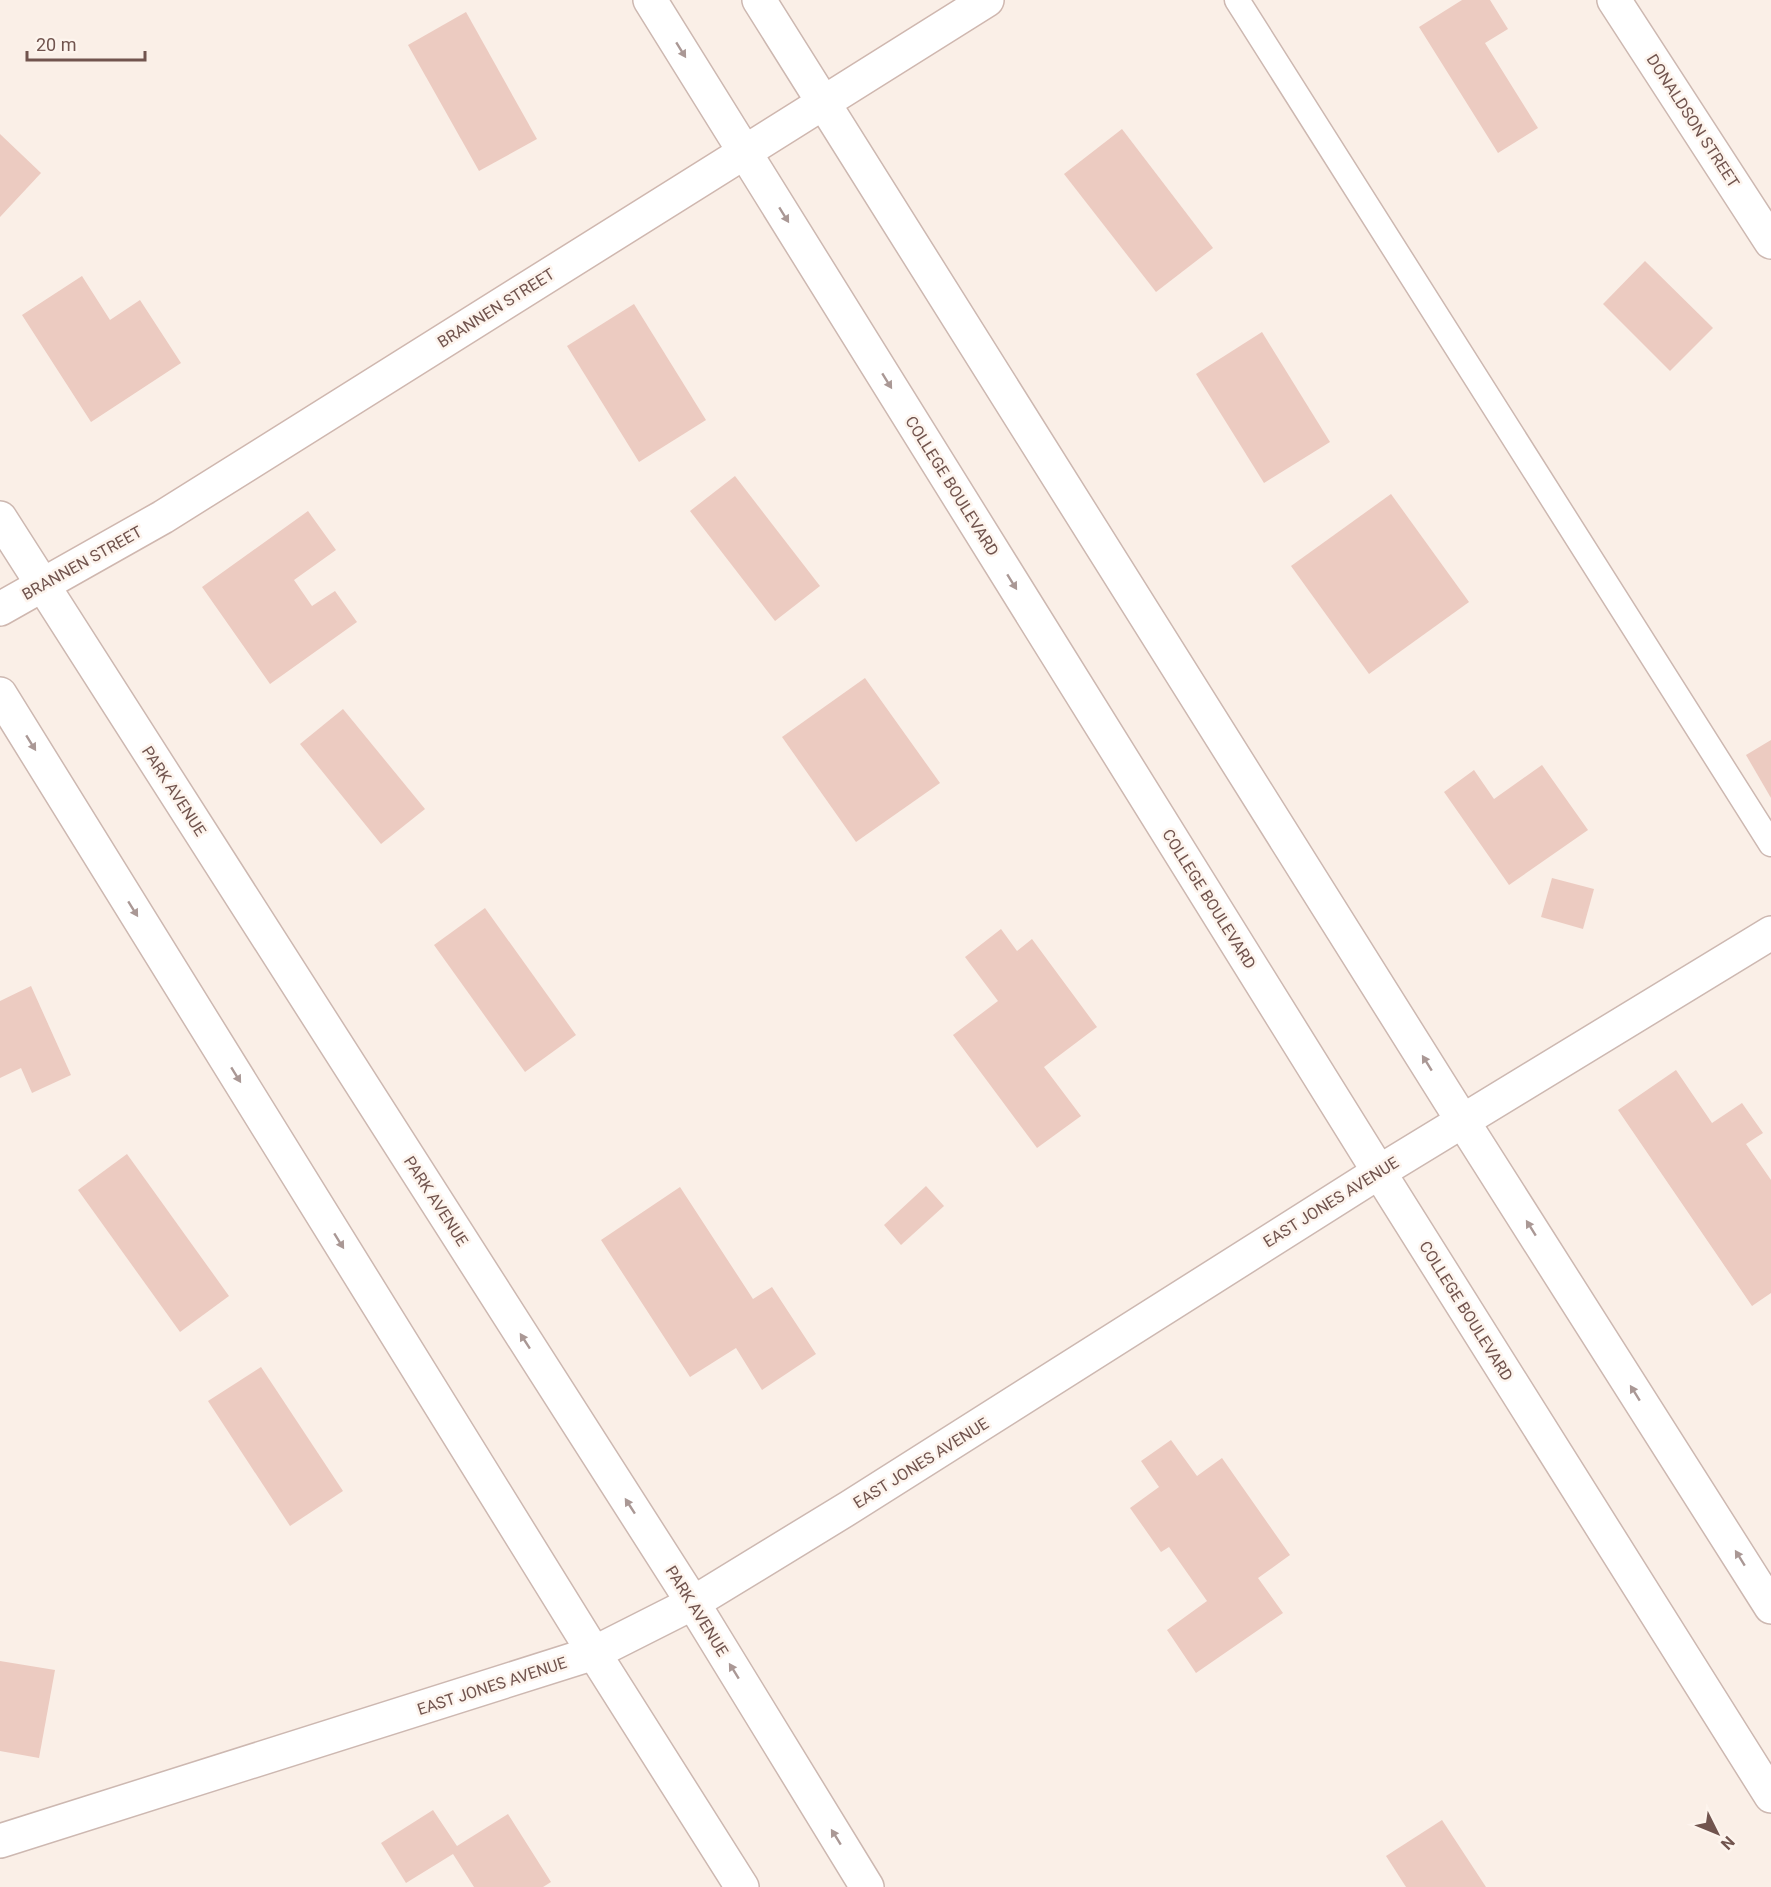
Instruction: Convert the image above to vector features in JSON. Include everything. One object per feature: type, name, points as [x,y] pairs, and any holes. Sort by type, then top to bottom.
[{"type":"street","name":"COLLEGE BOULEVARD","points":[[650,0],[1379,1172],[1771,1796]]},
{"type":"street","points":[[759,0],[1462,1120],[1771,1607]]},
{"type":"street","name":"BRANNEN STREET","points":[[0,609],[163,517],[987,0]]},
{"type":"street","name":"DONALDSON STREET","points":[[1614,0],[1771,242]]},
{"type":"street","name":"PARK AVENUE","points":[[0,518],[693,1603],[867,1887]]},
{"type":"street","points":[[0,694],[594,1653],[742,1887]]},
{"type":"street","name":"EAST JONES AVENUE","points":[[0,1841],[594,1653],[693,1603],[850,1507],[1462,1120],[1771,933]]},
{"type":"lane","points":[[1238,0],[1771,844]]},
{"type":"building","points":[[1462,0],[1490,0],[1508,29],[1485,43],[1538,128],[1498,153],[1419,27]]},
{"type":"building","points":[[466,12],[537,139],[479,171],[408,45]]},
{"type":"building","points":[[1122,129],[1213,248],[1156,292],[1064,174]]},
{"type":"building","points":[[0,134],[41,173],[0,217]]},
{"type":"building","points":[[1645,261],[1713,328],[1670,371],[1603,304]]},
{"type":"building","points":[[82,276],[110,320],[140,300],[181,363],[91,422],[22,315]]},
{"type":"building","points":[[634,304],[706,420],[639,462],[567,346]]},
{"type":"building","points":[[1262,332],[1330,442],[1264,483],[1196,374]]},
{"type":"building","points":[[735,476],[820,586],[775,621],[690,511]]},
{"type":"building","points":[[1391,494],[1469,602],[1369,674],[1291,566]]},
{"type":"building","points":[[308,511],[336,550],[294,580],[312,606],[335,591],[357,622],[270,684],[202,587]]},
{"type":"building","points":[[865,678],[940,783],[856,842],[782,737]]},
{"type":"building","points":[[343,709],[425,809],[381,844],[300,744]]},
{"type":"building","points":[[1771,740],[1771,798],[1746,755]]},
{"type":"building","points":[[1542,765],[1588,830],[1509,885],[1444,792],[1474,770],[1494,799]]},
{"type":"building","points":[[1552,878],[1594,889],[1583,929],[1541,917]]},
{"type":"building","points":[[485,908],[576,1035],[525,1072],[434,945]]},
{"type":"building","points":[[1001,929],[1017,951],[1032,939],[1097,1027],[1044,1067],[1081,1116],[1037,1148],[953,1035],[998,1001],[965,957]]},
{"type":"building","points":[[31,986],[71,1075],[32,1093],[21,1068],[0,1078],[0,1001]]},
{"type":"building","points":[[1676,1070],[1712,1123],[1742,1103],[1763,1133],[1746,1144],[1771,1180],[1771,1293],[1752,1306],[1618,1110]]},
{"type":"building","points":[[127,1154],[229,1296],[180,1332],[78,1190]]},
{"type":"building","points":[[926,1186],[944,1206],[901,1245],[884,1225]]},
{"type":"building","points":[[680,1187],[753,1299],[772,1287],[816,1354],[762,1390],[736,1348],[690,1377],[601,1240]]},
{"type":"building","points":[[261,1367],[343,1491],[290,1526],[208,1401]]},
{"type":"building","points":[[1171,1440],[1197,1476],[1222,1458],[1290,1555],[1258,1578],[1283,1613],[1196,1673],[1167,1630],[1207,1601],[1169,1547],[1161,1552],[1130,1508],[1159,1487],[1141,1461]]},
{"type":"building","points":[[0,1661],[55,1670],[39,1758],[0,1751]]},
{"type":"building","points":[[433,1810],[457,1846],[508,1814],[551,1882],[543,1887],[474,1887],[453,1854],[406,1883],[381,1843]]},
{"type":"building","points":[[1442,1820],[1486,1887],[1406,1887],[1386,1856]]}]
